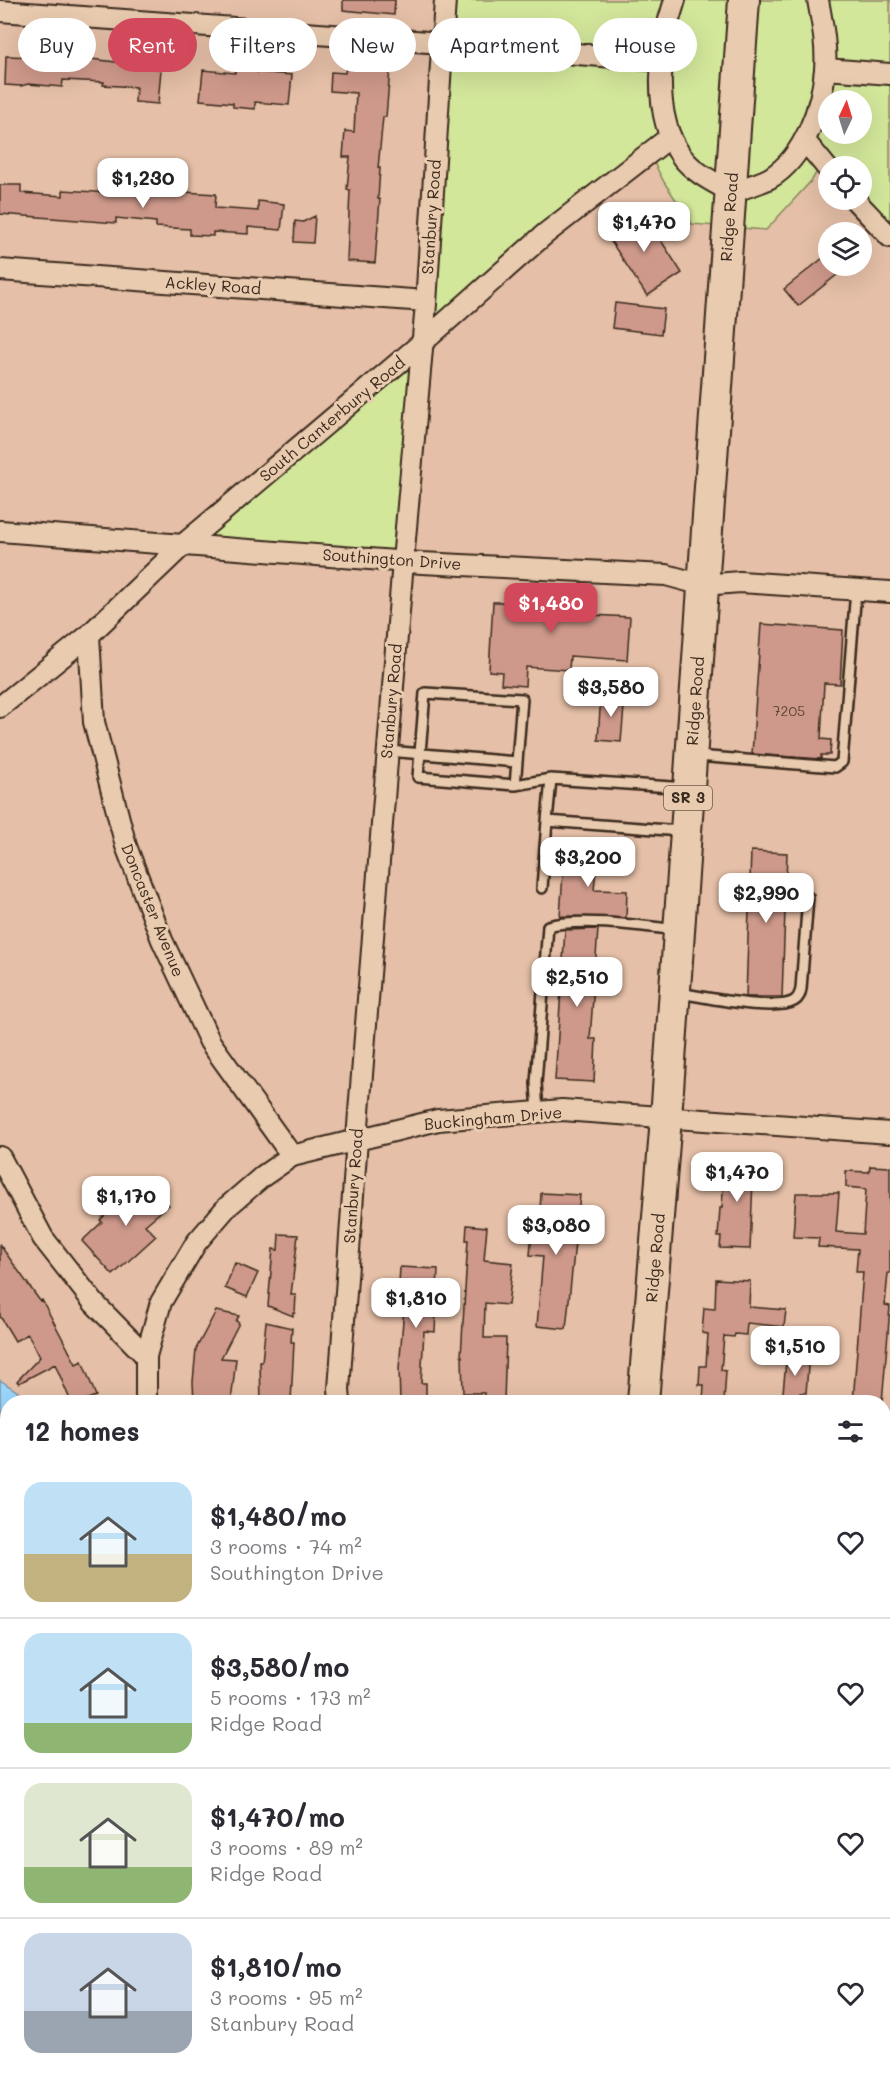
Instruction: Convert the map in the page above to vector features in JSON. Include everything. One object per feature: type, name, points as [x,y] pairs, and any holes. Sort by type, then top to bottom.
[{"type":"main road","name":"Ridge Road","points":[[644,1395],[675,993],[744,0]]},
{"type":"street","name":"Stanbury Road","points":[[444,18],[446,0]]},
{"type":"street","points":[[669,18],[675,0]]},
{"type":"street","points":[[662,72],[662,101],[670,137],[682,158],[696,171],[731,192],[771,178],[792,158],[805,141],[819,105],[826,69],[818,0]]},
{"type":"street","points":[[0,11],[428,42]]},
{"type":"street","points":[[826,69],[890,74]]},
{"type":"street","name":"Stanbury Road","points":[[339,1395],[357,1140],[426,301],[440,72]]},
{"type":"street","name":"South Canterbury Road","points":[[0,707],[89,635],[184,543],[422,343],[545,234],[670,137]]},
{"type":"street","points":[[805,141],[818,157]]},
{"type":"street","points":[[864,210],[890,237]]},
{"type":"street","name":"Ackley Road","points":[[0,270],[426,301]]},
{"type":"street","name":"Southington Drive","points":[[0,531],[403,561],[666,575],[703,585],[740,582],[890,592]]},
{"type":"street","name":"Doncaster Avenue","points":[[89,635],[94,722],[126,846],[162,940],[210,1042],[292,1156]]},
{"type":"street","name":"Buckingham Drive","points":[[146,1395],[146,1356],[161,1302],[196,1243],[227,1207],[263,1176],[292,1156],[438,1120],[562,1110],[890,1133]]},
{"type":"street","points":[[0,1157],[43,1238],[94,1303],[146,1356]]},
{"type":"lane","points":[[691,755],[835,768],[842,762],[856,590]]},
{"type":"lane","points":[[515,785],[522,699],[425,693],[418,777],[515,785],[550,779],[689,788]]},
{"type":"lane","points":[[388,751],[517,762]]},
{"type":"lane","points":[[542,888],[550,779]]},
{"type":"lane","points":[[547,821],[686,832]]},
{"type":"lane","points":[[675,993],[760,1004],[785,1004],[793,1001],[799,996],[801,989],[808,897]]},
{"type":"lane","points":[[538,1112],[536,1083],[548,926],[561,922],[679,930]]},
{"type":"green space","points":[[445,0],[890,0],[890,237],[869,210],[872,210],[872,156],[818,156],[818,170],[812,180],[766,230],[692,224],[664,182],[649,153],[422,343],[440,72],[581,72],[581,18],[444,18]]},
{"type":"green space","points":[[422,343],[403,561],[184,544]]},
{"type":"water","points":[[0,1380],[20,1395],[0,1395]]},
{"type":"building","points":[[343,0],[395,0],[394,15],[343,10]]},
{"type":"building","points":[[6,56],[18,56],[18,72],[96,72],[96,60],[108,61],[108,72],[161,72],[158,104],[135,102],[136,87],[103,85],[104,82],[63,80],[62,87],[28,84],[5,85]]},
{"type":"building","points":[[203,70],[292,75],[289,105],[255,102],[255,109],[233,107],[233,103],[200,100]]},
{"type":"building","points":[[331,72],[390,72],[378,168],[380,168],[378,199],[380,199],[375,263],[347,261],[350,190],[347,189],[350,157],[343,157],[345,131],[354,132],[356,93],[330,91]]},
{"type":"building","points":[[130,178],[147,180],[151,190],[216,194],[215,208],[258,211],[258,201],[284,204],[281,230],[248,227],[248,234],[213,232],[213,236],[190,235],[190,229],[156,227],[156,222],[116,218],[116,223],[0,214],[0,185],[21,185],[21,193],[63,196],[63,190],[128,194]]},
{"type":"building","points":[[642,211],[682,273],[647,296],[606,234]]},
{"type":"building","points":[[315,216],[313,243],[294,242],[295,221],[303,222]]},
{"type":"building","points":[[818,262],[818,276],[836,276],[798,306],[784,289]]},
{"type":"building","points":[[615,303],[664,309],[661,334],[612,328]]},
{"type":"building","points":[[507,591],[593,598],[592,615],[630,617],[627,660],[570,656],[569,670],[526,667],[525,686],[501,684],[502,672],[489,671],[493,602],[506,602]]},
{"type":"building","points":[[761,624],[843,630],[840,684],[824,683],[821,739],[831,740],[830,755],[821,755],[821,759],[752,754]]},
{"type":"building","points":[[601,694],[625,695],[621,742],[598,740]]},
{"type":"building","points":[[565,846],[598,848],[594,890],[627,891],[626,918],[560,916]]},
{"type":"building","points":[[751,851],[787,853],[782,997],[746,997]]},
{"type":"building","points":[[598,929],[590,1039],[596,1039],[594,1082],[555,1080],[565,930]]},
{"type":"building","points":[[725,1156],[757,1159],[756,1181],[753,1181],[750,1249],[720,1248],[721,1237],[718,1237]]},
{"type":"building","points":[[870,1166],[890,1167],[890,1273],[888,1273],[885,1305],[890,1306],[883,1395],[854,1395],[863,1272],[856,1272],[858,1249],[818,1247],[819,1238],[793,1237],[796,1193],[839,1193],[836,1232],[863,1234],[866,1189],[846,1187],[846,1171],[869,1172]]},
{"type":"building","points":[[149,1181],[169,1205],[145,1225],[156,1236],[113,1275],[82,1241],[132,1189]]},
{"type":"building","points":[[541,1193],[580,1195],[566,1329],[537,1326],[543,1256],[530,1255],[532,1230],[539,1230]]},
{"type":"building","points":[[467,1225],[487,1227],[484,1260],[513,1263],[508,1305],[485,1303],[484,1338],[506,1338],[504,1395],[463,1393],[461,1356],[468,1240],[466,1240]]},
{"type":"building","points":[[279,1234],[298,1235],[291,1295],[296,1295],[293,1316],[268,1306],[273,1249],[278,1250]]},
{"type":"building","points":[[0,1245],[40,1301],[42,1300],[76,1364],[82,1361],[96,1395],[68,1395],[55,1364],[19,1383],[17,1381],[40,1357],[28,1334],[15,1341],[0,1316]]},
{"type":"building","points":[[235,1263],[258,1273],[247,1297],[225,1288]]},
{"type":"building","points":[[400,1267],[438,1269],[435,1332],[424,1331],[421,1383],[426,1383],[426,1395],[400,1395],[399,1369],[406,1284],[399,1284]]},
{"type":"building","points":[[716,1279],[750,1281],[749,1307],[786,1310],[784,1327],[747,1323],[746,1335],[724,1336],[721,1370],[726,1371],[724,1395],[703,1395],[704,1385],[699,1385],[700,1366],[706,1366],[708,1334],[702,1333],[704,1308],[715,1309]]},
{"type":"building","points":[[216,1311],[239,1316],[236,1321],[239,1323],[221,1358],[236,1359],[232,1395],[194,1395],[196,1349]]},
{"type":"building","points":[[266,1322],[292,1328],[291,1342],[294,1342],[291,1395],[261,1395],[260,1362],[262,1362]]},
{"type":"building","points":[[787,1352],[809,1354],[806,1393],[783,1395]]}]
